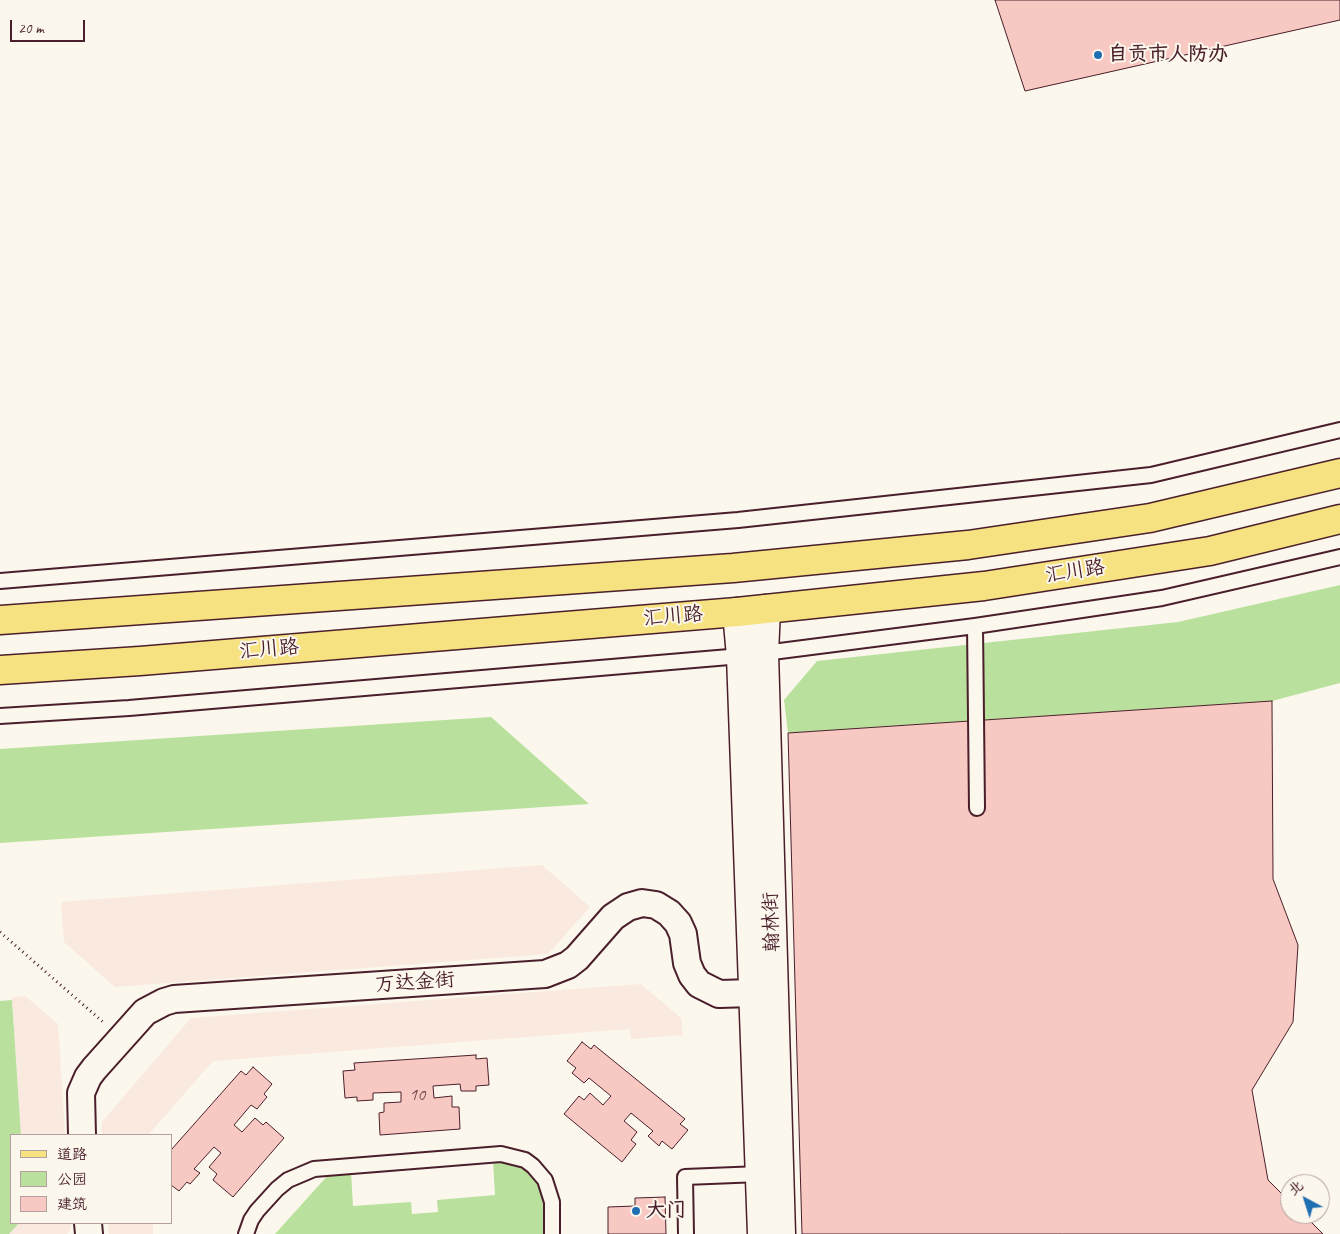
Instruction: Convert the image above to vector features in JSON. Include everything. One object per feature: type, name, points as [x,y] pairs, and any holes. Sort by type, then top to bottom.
[{"type":"main road","points":[[0,620],[733,568],[968,545],[1150,518],[1340,473]]},
{"type":"main road","name":"汇川路","points":[[0,670],[140,661],[737,612],[984,586],[1210,550],[1340,519]]},
{"type":"street","name":"翰林街","points":[[762,1234],[753,993],[753,655],[766,609]]},
{"type":"street","name":"翰林街","points":[[737,612],[753,655],[781,1234]]},
{"type":"street","name":"万达金街","points":[[82,1134],[81,1093],[94,1068],[144,1012],[174,999],[545,974],[568,966],[613,916],[628,907],[642,903],[656,905],[670,913],[678,923],[683,934],[687,963],[692,975],[699,984],[719,994],[753,993]]},
{"type":"lane","points":[[0,581],[738,520],[1141,476],[1340,430]]},
{"type":"lane","points":[[0,716],[139,707],[753,655],[975,626],[1162,598],[1340,557]]},
{"type":"lane","points":[[975,626],[977,808]]},
{"type":"lane","points":[[246,1234],[251,1220],[257,1211],[277,1190],[288,1180],[314,1169],[501,1154],[525,1160],[545,1180],[552,1202],[552,1234]]},
{"type":"lane","points":[[686,1234],[685,1177],[760,1174]]},
{"type":"path","points":[[0,932],[121,1038]]},
{"type":"shaded area","points":[[542,865],[590,907],[548,954],[115,987],[64,942],[61,902]]},
{"type":"shaded area","points":[[641,984],[681,1018],[683,1035],[631,1039],[630,1029],[213,1061],[149,1134],[102,1134],[102,1122],[191,1018]]},
{"type":"shaded area","points":[[25,996],[58,1024],[65,1134],[21,1134],[12,997]]},
{"type":"shaded area","points":[[18,1224],[71,1224],[71,1229],[67,1234],[9,1234]]},
{"type":"shaded area","points":[[108,1224],[153,1224],[153,1234],[109,1234]]},
{"type":"green space","points":[[1340,585],[1340,683],[1272,701],[788,733],[784,700],[817,661],[1178,622]]},
{"type":"green space","points":[[491,717],[589,804],[0,843],[0,749]]},
{"type":"green space","points":[[12,1000],[21,1134],[10,1134],[10,1224],[18,1224],[9,1234],[0,1234],[0,1001]]},
{"type":"green space","points":[[493,1161],[509,1161],[523,1167],[538,1181],[544,1201],[545,1234],[275,1234],[329,1174],[351,1172],[353,1206],[411,1202],[412,1214],[438,1212],[437,1200],[495,1195]]},
{"type":"building","name":"自贡市人防办","points":[[995,0],[1340,0],[1340,20],[1025,91]]},
{"type":"building","points":[[1272,701],[1273,879],[1298,945],[1293,1022],[1252,1090],[1268,1180],[1280,1192],[1280,1224],[1313,1224],[1323,1234],[802,1234],[788,733]]},
{"type":"building","points":[[582,1042],[591,1049],[594,1045],[685,1119],[680,1124],[688,1130],[672,1149],[662,1141],[659,1146],[648,1136],[653,1131],[631,1113],[624,1121],[637,1132],[631,1140],[636,1144],[622,1162],[564,1114],[579,1096],[584,1100],[590,1093],[603,1105],[611,1096],[589,1078],[584,1083],[572,1073],[576,1068],[567,1061]]},
{"type":"building","points":[[476,1055],[476,1059],[487,1058],[489,1085],[476,1086],[476,1091],[461,1091],[460,1084],[433,1086],[434,1098],[452,1096],[452,1107],[459,1107],[460,1129],[380,1135],[379,1113],[384,1112],[384,1103],[401,1102],[401,1092],[373,1093],[373,1100],[357,1101],[357,1097],[345,1098],[343,1071],[355,1070],[354,1063]]},
{"type":"building","points":[[253,1067],[272,1084],[264,1094],[267,1097],[257,1109],[251,1105],[234,1125],[242,1132],[255,1118],[263,1125],[266,1122],[284,1138],[233,1197],[213,1180],[217,1174],[209,1167],[221,1153],[214,1147],[194,1169],[200,1173],[190,1184],[187,1182],[179,1191],[172,1186],[172,1149],[241,1071],[246,1075]]},
{"type":"building","name":"大门","points":[[665,1197],[666,1234],[608,1234],[608,1207],[635,1206],[635,1198]]},
{"type":"place","name":"自贡市人防办","points":[[1098,55]]},
{"type":"place","name":"大门","points":[[636,1211]]}]
